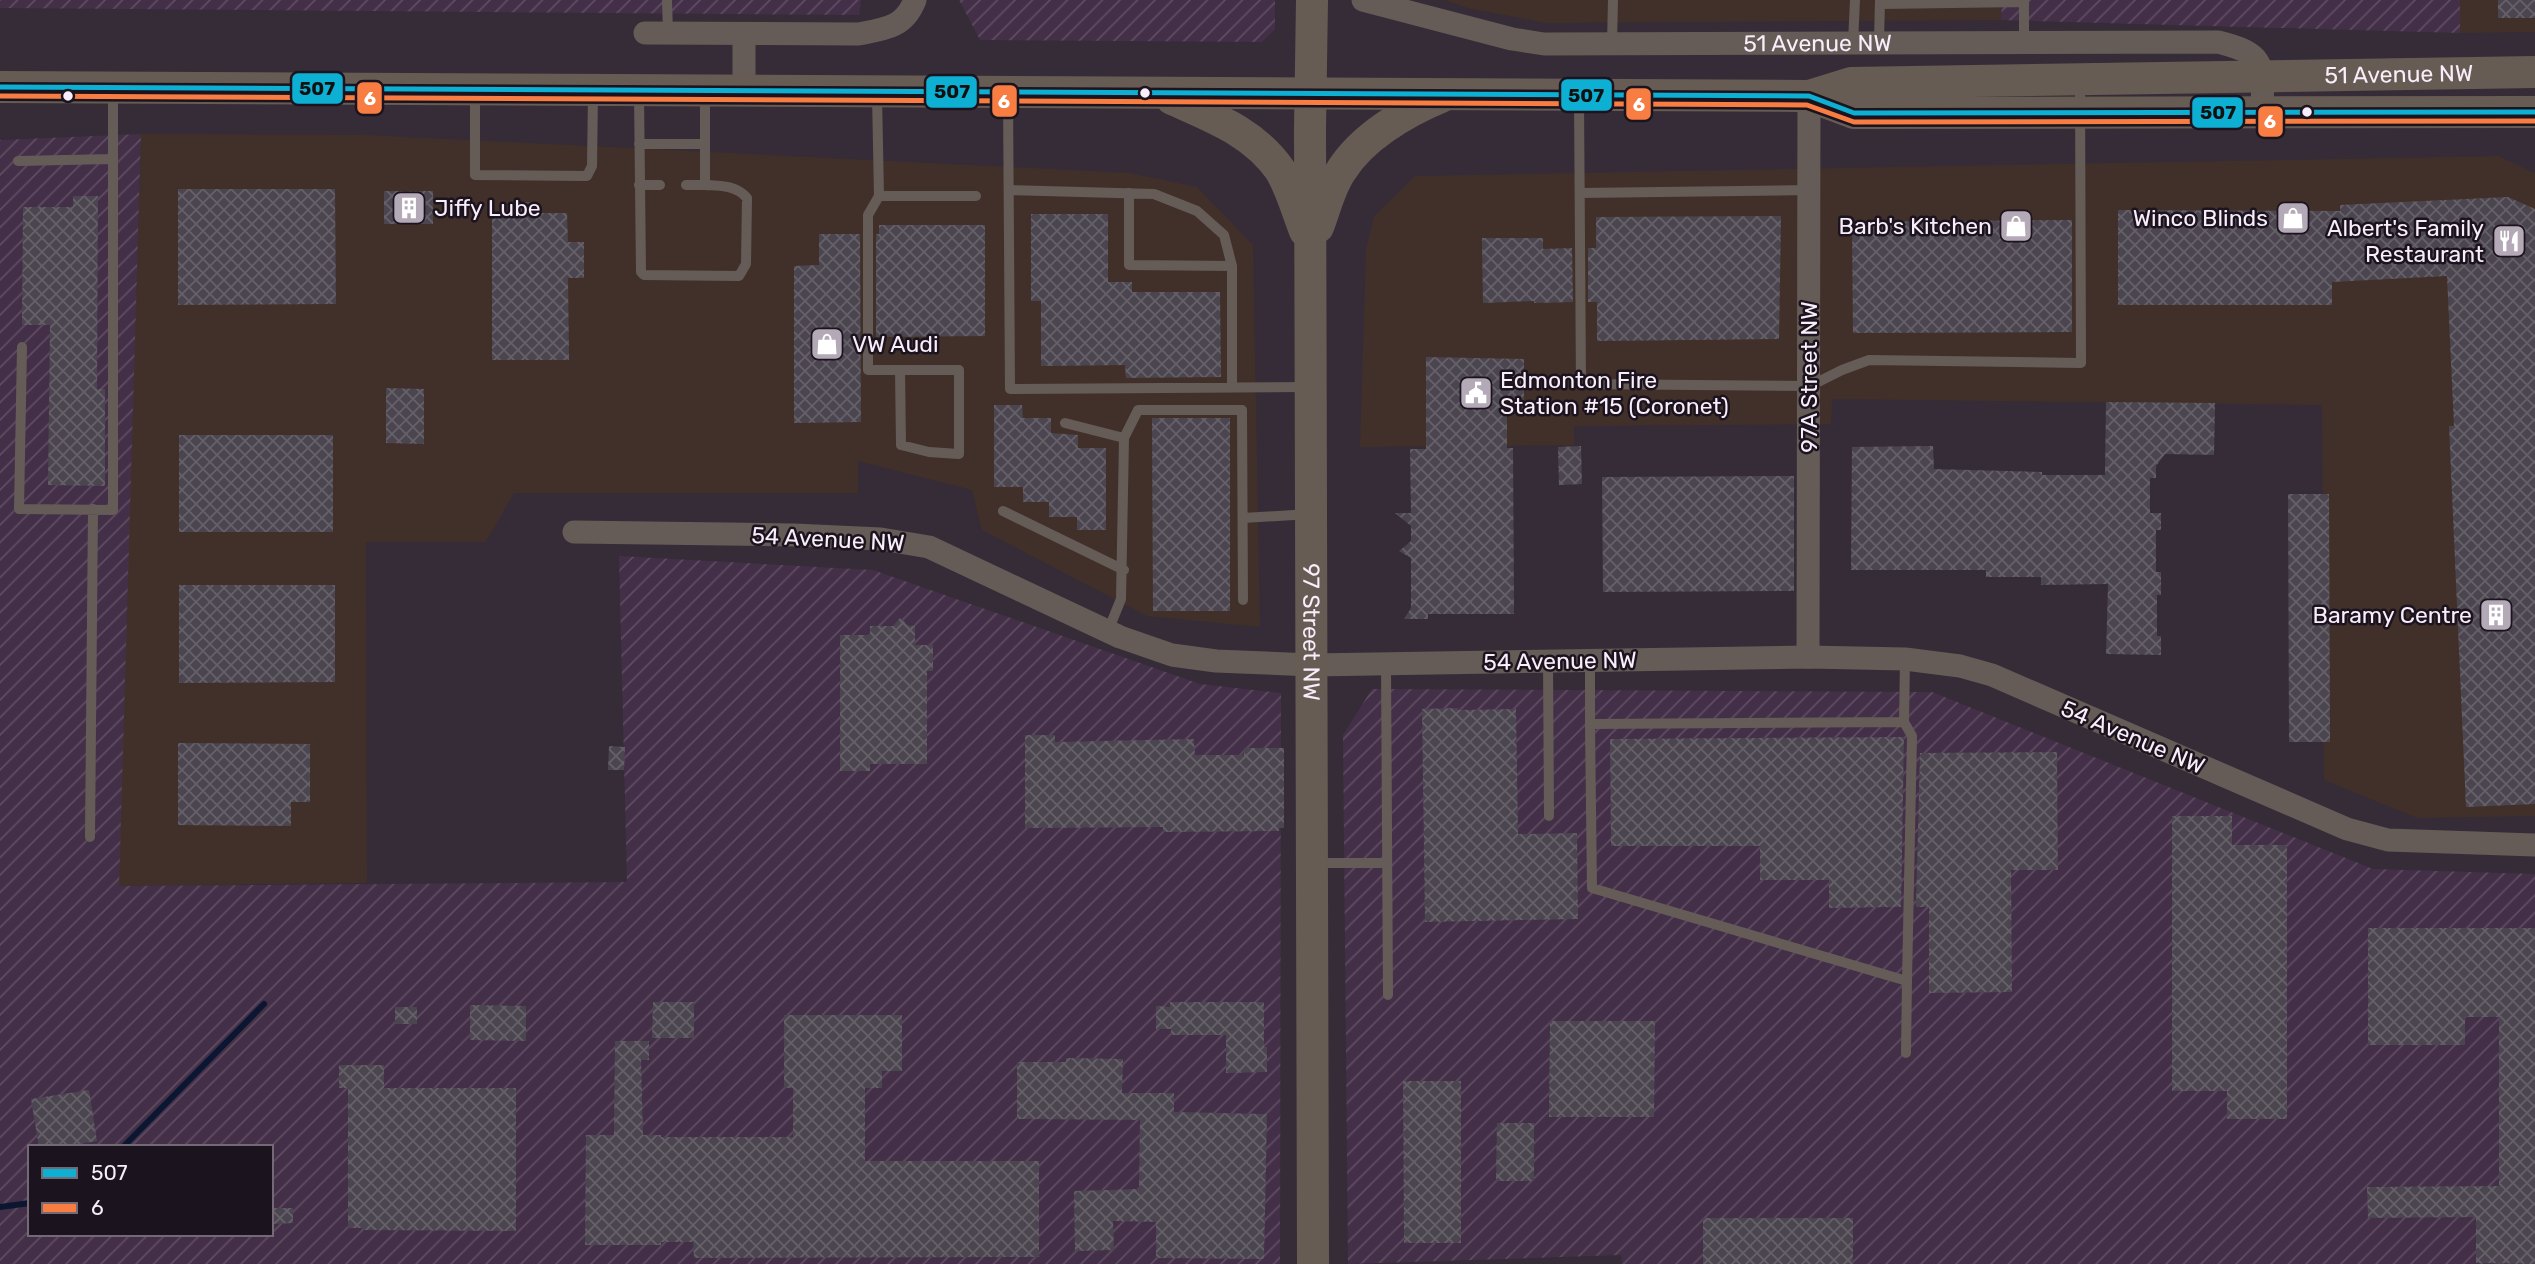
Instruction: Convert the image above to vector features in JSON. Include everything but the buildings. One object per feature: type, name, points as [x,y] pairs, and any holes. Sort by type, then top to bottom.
[{"type":"main road","name":"97 Street NW","points":[[1312,0],[1313,1264]]},
{"type":"main road","name":"51 Avenue NW","points":[[0,87],[1809,96],[1852,83],[2533,72]]},
{"type":"main road","points":[[1161,94],[1238,130],[1261,149],[1281,172],[1311,244]]},
{"type":"main road","points":[[1311,244],[1337,178],[1359,149],[1422,105],[1447,95]]},
{"type":"main road","name":"51 Avenue NW","points":[[1809,96],[1854,113],[2535,112]]},
{"type":"main road","points":[[2502,112],[2535,120]]},
{"type":"street","points":[[656,33],[858,34],[892,28],[910,12],[915,0]]},
{"type":"street","name":"51 Avenue NW","points":[[1363,0],[1512,39],[1544,44],[2218,41],[2243,48],[2250,53],[2258,60],[2263,75]]},
{"type":"street","points":[[744,34],[744,91]]},
{"type":"street","points":[[2262,112],[2263,75]]},
{"type":"street","name":"97A Street NW","points":[[1808,657],[1809,96]]},
{"type":"street","name":"54 Avenue NW","points":[[574,532],[794,535],[881,539],[929,547],[1108,631],[1172,655],[1216,661],[1312,665],[1808,657],[1905,659],[1960,666],[1992,675],[2347,829],[2388,840],[2535,845]]},
{"type":"lane","points":[[656,33],[667,0]]},
{"type":"lane","points":[[1612,44],[1613,0]]},
{"type":"lane","points":[[1853,43],[1855,0]]},
{"type":"lane","points":[[1879,42],[1880,2],[2024,1],[2024,41]]},
{"type":"lane","points":[[1579,95],[1581,384],[1810,386],[1869,360],[2081,363],[2080,79]]},
{"type":"lane","points":[[22,347],[19,509],[113,510],[113,88]]},
{"type":"lane","points":[[475,90],[475,175],[587,176],[591,172],[593,91]]},
{"type":"lane","points":[[639,91],[641,272],[644,275],[739,276],[746,264],[747,198],[733,188],[687,185]]},
{"type":"lane","points":[[705,91],[705,185]]},
{"type":"lane","points":[[877,92],[878,196],[868,215],[867,370],[900,370],[959,370],[959,454],[929,452],[901,445],[900,370]]},
{"type":"lane","points":[[1008,92],[1010,389],[1311,387]]},
{"type":"lane","points":[[639,144],[705,144]]},
{"type":"lane","points":[[18,162],[112,159]]},
{"type":"lane","points":[[639,185],[660,185]]},
{"type":"lane","points":[[1010,190],[1154,194],[1197,211],[1224,235],[1232,265],[1232,387]]},
{"type":"lane","points":[[1580,193],[1810,190]]},
{"type":"lane","points":[[1129,193],[1129,265],[1232,265]]},
{"type":"lane","points":[[878,196],[976,197]]},
{"type":"lane","points":[[1108,631],[1121,599],[1124,570],[1124,438],[1138,410],[1242,410],[1243,600]]},
{"type":"lane","points":[[1065,423],[1124,438]]},
{"type":"lane","points":[[90,837],[93,509]]},
{"type":"lane","points":[[1003,511],[1124,570]]},
{"type":"lane","points":[[1243,518],[1312,514]]},
{"type":"lane","points":[[1905,659],[1905,722],[1912,736],[1906,1053]]},
{"type":"lane","points":[[1548,661],[1549,816]]},
{"type":"lane","points":[[1590,661],[1592,888],[1907,981]]},
{"type":"lane","points":[[1386,664],[1388,995]]},
{"type":"lane","points":[[1590,724],[1905,722]]},
{"type":"lane","points":[[1312,863],[1387,863]]},
{"type":"shaded area","points":[[0,0],[861,0],[859,15],[0,8]]},
{"type":"shaded area","points":[[959,0],[1275,0],[1275,29],[1262,42],[980,40]]},
{"type":"shaded area","points":[[1445,0],[2001,0],[2001,20],[1546,23],[1468,8]]},
{"type":"shaded area","points":[[2002,0],[2460,0],[2460,33],[2001,20]]},
{"type":"shaded area","points":[[2459,0],[2535,0],[2535,32],[2460,33]]},
{"type":"shaded area","points":[[141,134],[365,135],[1130,173],[1197,187],[1253,245],[1260,627],[1147,616],[982,530],[972,490],[858,461],[858,493],[514,493],[486,542],[366,542],[367,883],[118,886]]},
{"type":"shaded area","points":[[141,134],[119,886],[627,882],[619,556],[873,570],[1200,684],[1281,693],[1280,1264],[0,1264],[0,140]]},
{"type":"shaded area","points":[[2498,156],[2535,173],[2535,816],[2417,818],[2324,780],[2322,405],[1832,399],[1831,424],[1574,426],[1574,445],[1360,447],[1366,249],[1374,216],[1415,176]]},
{"type":"shaded area","points":[[1372,689],[1932,692],[2373,869],[2535,874],[2535,1264],[1622,1264],[1621,1255],[1348,1264],[1343,735]]},
{"type":"waterway","points":[[125,1145],[264,1004]]},
{"type":"waterway","points":[[0,1207],[28,1203]]},
{"type":"transit line","name":"507","points":[[0,87],[1809,96],[1854,113],[2535,112]]},
{"type":"transit line","name":"6","points":[[0,96],[1807,105],[1854,122],[2535,121]]},
{"type":"place","name":"Jiffy Lube","points":[[409,208]]},
{"type":"place","name":"Winco Blinds","points":[[2293,218]]},
{"type":"place","name":"Barb's Kitchen","points":[[2016,226]]},
{"type":"place","name":"Albert's Family Restaurant","points":[[2509,241]]},
{"type":"place","name":"VW Audi","points":[[827,344]]},
{"type":"place","name":"Edmonton Fire Station #15 (Coronet)","points":[[1476,393]]},
{"type":"place","name":"Baramy Centre","points":[[2496,615]]}]
